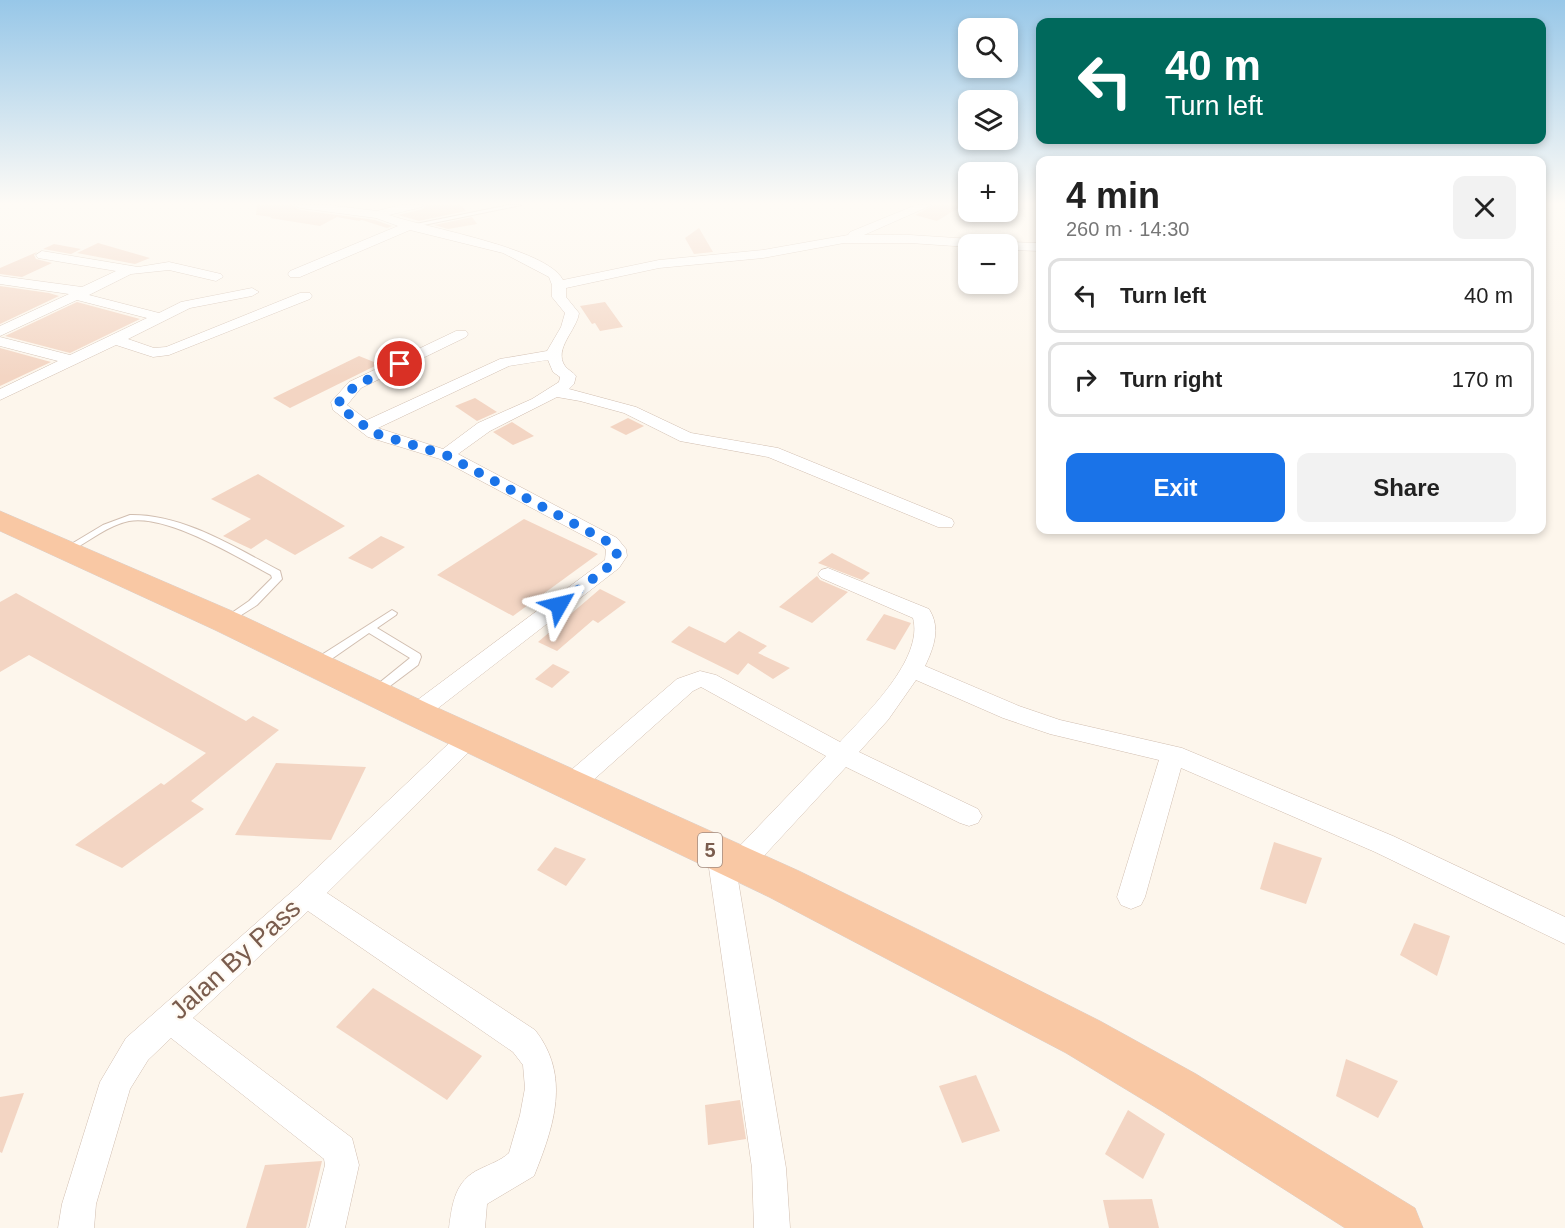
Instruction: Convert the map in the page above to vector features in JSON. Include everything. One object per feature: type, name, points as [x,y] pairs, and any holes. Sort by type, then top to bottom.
[{"type":"highway","name":"5","points":[[0,520],[227,622],[416,713],[471,736],[895,939],[1083,1037],[1217,1116],[1395,1228]]},
{"type":"street","points":[[84,262],[141,271],[168,266],[216,277]]},
{"type":"street","points":[[295,274],[323,262]]},
{"type":"street","points":[[446,455],[484,427],[567,384],[569,377],[558,369],[553,355],[556,343],[572,317],[571,309],[559,297],[559,285],[554,275],[532,262]]},
{"type":"street","points":[[559,285],[677,262]]},
{"type":"street","points":[[0,332],[129,270]]},
{"type":"street","points":[[0,280],[81,294],[159,317]]},
{"type":"street","points":[[0,395],[190,304],[252,292]]},
{"type":"street","points":[[114,339],[153,353],[169,351],[305,296]]},
{"type":"street","points":[[416,713],[612,564],[617,553],[610,543],[446,455],[374,433],[339,406],[351,389],[461,334]]},
{"type":"street","points":[[0,341],[70,360]]},
{"type":"street","points":[[366,427],[505,362],[553,355]]},
{"type":"street","points":[[555,392],[588,397],[630,410],[686,436],[772,452],[803,462],[945,523]]},
{"type":"street","points":[[772,1228],[769,1168],[730,859],[842,754],[880,714],[912,669],[924,641],[925,621],[922,614],[828,574]]},
{"type":"street","points":[[912,669],[1011,712],[1058,728],[1173,754],[1384,844],[1565,931]]},
{"type":"street","points":[[572,784],[685,685],[700,679],[708,681],[842,754],[969,816]]},
{"type":"street","name":"Jalan By Pass","points":[[76,1228],[79,1204],[116,1082],[137,1049],[307,895],[471,736]]},
{"type":"street","points":[[1131,897],[1173,754]]},
{"type":"street","points":[[307,895],[524,1041],[537,1058],[541,1077],[537,1105],[522,1164],[517,1170],[475,1191],[470,1202],[467,1228]]},
{"type":"street","points":[[169,1018],[340,1150],[342,1165],[327,1228]]},
{"type":"lane","points":[[68,549],[123,520],[146,517],[193,532],[276,573],[277,579],[270,588],[227,622]]},
{"type":"lane","points":[[316,665],[392,613]]},
{"type":"lane","points":[[369,628],[416,657],[414,662],[374,693]]},
{"type":"building","points":[[13,262],[52,263],[22,277],[0,274],[0,268]]},
{"type":"building","points":[[0,286],[49,293],[59,296],[0,324]]},
{"type":"building","points":[[77,302],[140,319],[70,353],[5,336]]},
{"type":"building","points":[[605,302],[623,327],[600,331],[595,323],[592,324],[580,306]]},
{"type":"building","points":[[0,348],[51,362],[0,386]]},
{"type":"building","points":[[359,356],[379,364],[290,408],[273,398]]},
{"type":"building","points":[[475,398],[497,412],[477,421],[455,406]]},
{"type":"building","points":[[628,418],[644,426],[626,435],[610,427]]},
{"type":"building","points":[[512,422],[534,436],[513,445],[493,432]]},
{"type":"building","points":[[258,474],[345,526],[295,555],[266,539],[251,549],[223,536],[251,519],[211,499]]},
{"type":"building","points":[[524,519],[598,554],[513,616],[437,575]]},
{"type":"building","points":[[381,536],[405,547],[372,569],[348,558]]},
{"type":"building","points":[[832,553],[870,573],[862,580],[818,563]]},
{"type":"building","points":[[817,576],[820,580],[848,592],[812,623],[779,607]]},
{"type":"building","points":[[600,589],[626,602],[598,623],[593,620],[557,651],[538,642]]},
{"type":"building","points":[[16,593],[246,721],[253,716],[279,730],[191,801],[204,809],[122,868],[75,845],[161,783],[164,785],[206,753],[29,655],[0,672],[0,602]]},
{"type":"building","points":[[884,614],[911,623],[895,650],[866,640]]},
{"type":"building","points":[[689,626],[725,643],[739,631],[767,646],[758,653],[790,668],[773,679],[748,663],[738,675],[671,642]]},
{"type":"building","points":[[553,664],[570,672],[552,688],[535,679]]},
{"type":"building","points":[[276,763],[366,767],[331,840],[235,835]]},
{"type":"building","points":[[1274,842],[1322,858],[1306,904],[1260,889]]},
{"type":"building","points":[[555,847],[586,859],[566,886],[537,870]]},
{"type":"building","points":[[1414,923],[1450,936],[1437,976],[1400,955]]},
{"type":"building","points":[[373,988],[482,1056],[447,1100],[336,1027]]},
{"type":"building","points":[[1346,1059],[1398,1081],[1378,1118],[1336,1096]]},
{"type":"building","points":[[976,1075],[1000,1131],[962,1143],[939,1086]]},
{"type":"building","points":[[24,1093],[2,1153],[0,1152],[0,1097]]},
{"type":"building","points":[[740,1100],[746,1139],[708,1145],[705,1105]]},
{"type":"building","points":[[1128,1110],[1165,1134],[1143,1179],[1105,1154]]},
{"type":"building","points":[[322,1161],[306,1228],[246,1228],[265,1165]]},
{"type":"building","points":[[1152,1199],[1159,1228],[1109,1228],[1103,1200]]},
{"type":"route","points":[[400,364],[355,386],[339,402],[339,407],[374,433],[446,455],[610,543],[616,549],[617,556],[612,564],[559,605]]}]
